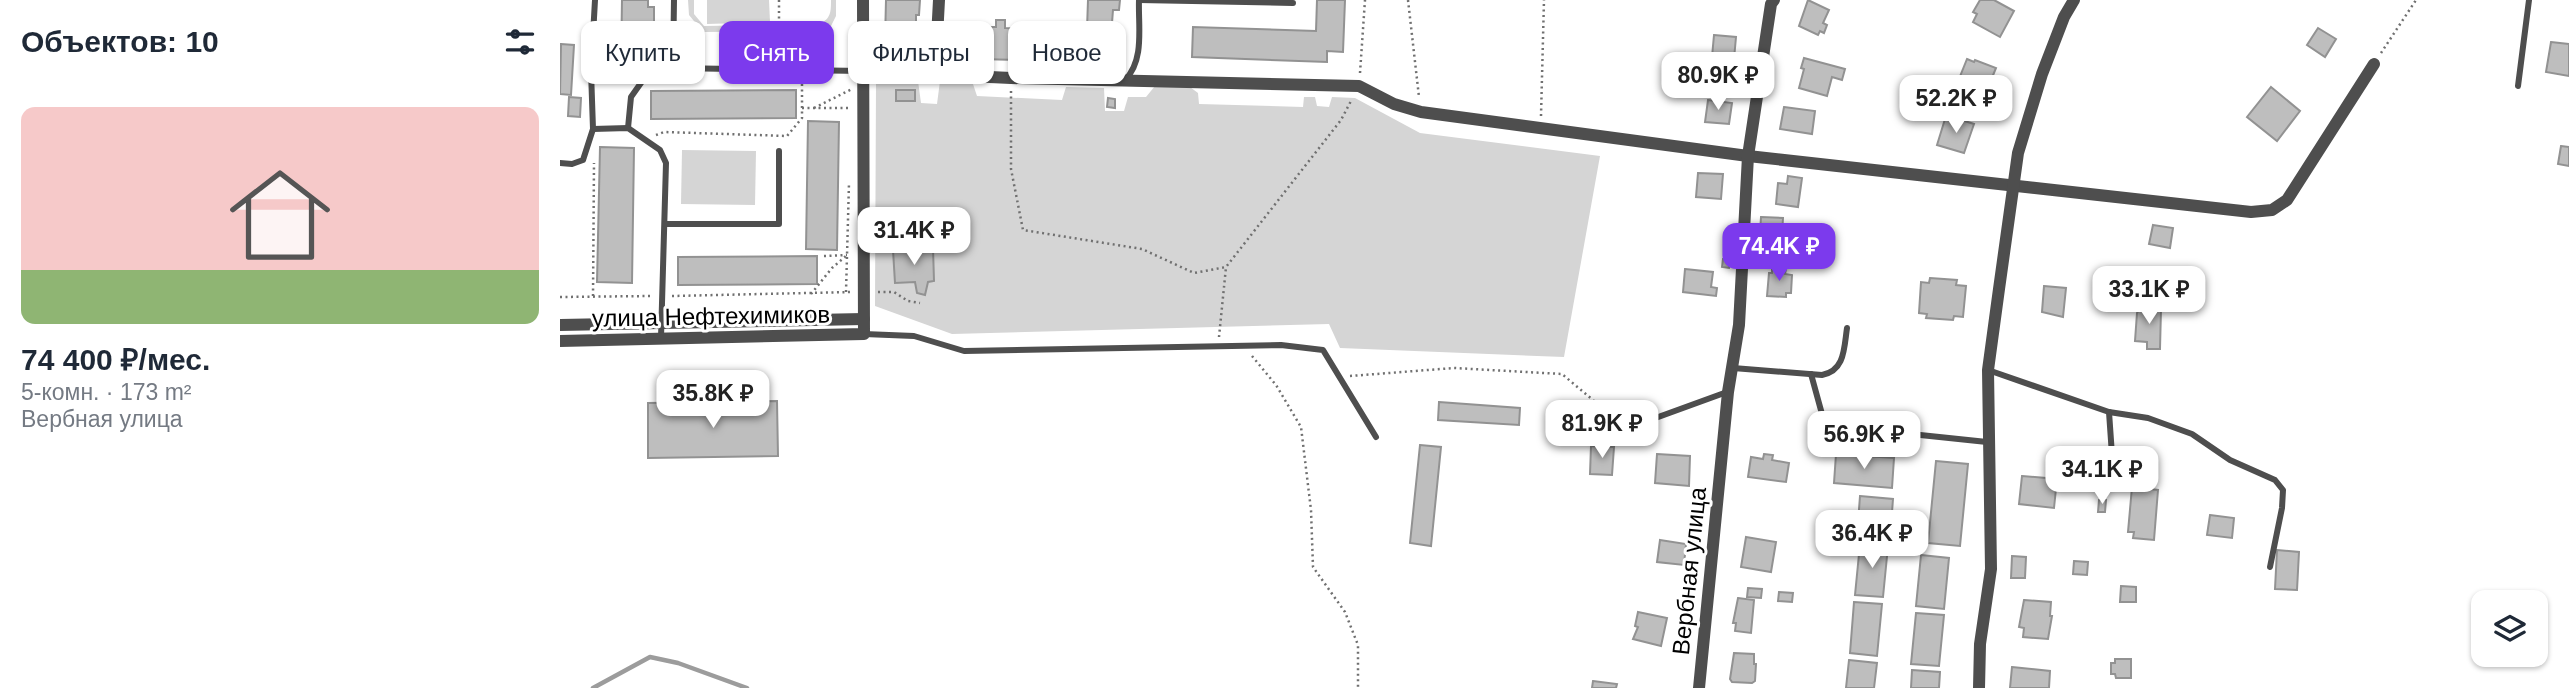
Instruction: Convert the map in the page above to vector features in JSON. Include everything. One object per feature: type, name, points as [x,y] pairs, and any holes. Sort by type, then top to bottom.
[{"type":"street","points":[[863,0],[863,21]]},
{"type":"street","points":[[938,21],[939,0]]},
{"type":"street","name":"Вербная улица","points":[[1699,688],[1728,392],[1739,325],[1748,156],[1771,4],[1774,0]]},
{"type":"street","points":[[1979,688],[1980,644],[1991,569],[1988,370],[2018,153],[2042,74],[2064,16],[2074,0]]},
{"type":"street","points":[[1126,81],[1359,86],[1394,104],[1421,112],[1748,156],[2252,212],[2272,210],[2287,200],[2374,64]]},
{"type":"street","points":[[863,84],[864,334]]},
{"type":"street","points":[[560,325],[863,319]]},
{"type":"street","name":"улица Нефтехимиков","points":[[560,341],[864,334]]},
{"type":"lane","points":[[594,21],[595,0]]},
{"type":"lane","points":[[674,0],[674,21]]},
{"type":"lane","points":[[1126,79],[1138,62],[1139,0],[1293,3]]},
{"type":"lane","points":[[2518,86],[2529,0]]},
{"type":"lane","points":[[560,163],[572,164],[583,160],[593,129],[591,84]]},
{"type":"lane","points":[[628,128],[631,97],[640,84]]},
{"type":"lane","points":[[593,129],[628,128],[660,150],[666,163],[661,338]]},
{"type":"lane","points":[[665,224],[779,225],[779,151]]},
{"type":"lane","points":[[1733,368],[1832,373],[1839,367],[1847,328]]},
{"type":"lane","points":[[864,334],[914,336],[964,351],[1219,345],[1281,345],[1324,350],[1376,438]]},
{"type":"lane","points":[[1988,370],[2109,412],[2148,418],[2192,435],[2230,460],[2275,480],[2283,490],[2283,499],[2270,567]]},
{"type":"lane","points":[[1811,374],[1825,425],[1987,442]]},
{"type":"lane","points":[[1615,418],[1650,420],[1728,392]]},
{"type":"lane","points":[[2109,412],[2112,455]]},
{"type":"path","points":[[779,0],[779,21]]},
{"type":"path","points":[[1219,345],[1226,267],[1341,120],[1359,86],[1365,0]]},
{"type":"path","points":[[1408,0],[1421,112]]},
{"type":"path","points":[[1540,127],[1544,0]]},
{"type":"path","points":[[2374,64],[2416,0]]},
{"type":"path","points":[[645,139],[664,132],[787,136],[802,118],[802,84]]},
{"type":"path","points":[[1010,84],[1011,169],[1023,230],[1142,249],[1194,273],[1226,267]]},
{"type":"path","points":[[813,108],[852,89]]},
{"type":"path","points":[[802,108],[851,108]]},
{"type":"path","points":[[593,296],[594,162]]},
{"type":"path","points":[[824,256],[864,255]]},
{"type":"path","points":[[811,294],[832,268],[846,256]]},
{"type":"path","points":[[560,297],[863,291],[894,292],[908,302],[920,303]]},
{"type":"path","points":[[1244,345],[1276,385],[1301,427],[1311,510],[1313,567],[1345,612],[1358,645],[1358,688]]},
{"type":"path","points":[[1340,377],[1454,368],[1562,374],[1615,418]]},
{"type":"shaded area","points":[[688,0],[694,0],[694,14],[700,21],[694,21],[689,15]]},
{"type":"shaded area","points":[[707,0],[769,0],[770,21],[719,21],[719,24],[707,24]]},
{"type":"shaded area","points":[[831,0],[836,0],[834,21],[824,21],[830,14]]},
{"type":"shaded area","points":[[705,26],[719,26],[719,32],[705,32]]},
{"type":"shaded area","points":[[876,84],[918,84],[921,103],[937,104],[940,84],[973,84],[977,96],[1062,100],[1066,87],[1104,88],[1105,111],[1124,111],[1128,97],[1146,97],[1155,86],[1190,87],[1198,93],[1199,104],[1303,107],[1304,97],[1315,97],[1317,106],[1329,107],[1332,97],[1355,98],[1420,133],[1600,156],[1564,357],[1340,348],[1329,324],[952,334],[875,306]]},
{"type":"shaded area","points":[[682,150],[756,151],[755,205],[681,204]]},
{"type":"building","points":[[622,0],[648,0],[648,7],[654,7],[654,21],[622,21]]},
{"type":"building","points":[[886,0],[920,0],[916,21],[885,21]]},
{"type":"building","points":[[1088,0],[1120,0],[1119,10],[1113,10],[1112,21],[1087,21]]},
{"type":"building","points":[[1317,0],[1345,0],[1343,52],[1327,51],[1327,62],[1192,57],[1193,27],[1316,31]]},
{"type":"building","points":[[1808,0],[1829,10],[1823,23],[1827,25],[1824,33],[1820,31],[1818,35],[1799,26]]},
{"type":"building","points":[[1980,0],[1994,0],[2014,11],[2000,37],[1973,22],[1977,14],[1973,12]]},
{"type":"building","points":[[996,20],[1005,20],[1005,28],[1008,28],[1008,60],[994,59]]},
{"type":"building","points":[[2318,28],[2336,39],[2325,57],[2307,45]]},
{"type":"building","points":[[1714,35],[1736,37],[1734,59],[1712,57]]},
{"type":"building","points":[[2551,42],[2569,44],[2569,76],[2546,72]]},
{"type":"building","points":[[561,44],[574,45],[571,95],[560,94]]},
{"type":"building","points":[[1804,58],[1845,69],[1842,80],[1832,77],[1827,96],[1799,88]]},
{"type":"building","points":[[1967,59],[1996,68],[1989,85],[1985,84],[1981,94],[1957,84]]},
{"type":"building","points":[[2271,87],[2300,111],[2277,141],[2247,117]]},
{"type":"building","points":[[796,90],[796,118],[651,119],[651,91]]},
{"type":"building","points":[[896,90],[915,90],[915,101],[896,101]]},
{"type":"building","points":[[569,97],[581,98],[580,117],[568,116]]},
{"type":"building","points":[[1108,98],[1115,99],[1115,108],[1107,107]]},
{"type":"building","points":[[1708,100],[1732,103],[1729,124],[1705,122]]},
{"type":"building","points":[[1784,107],[1815,111],[1812,134],[1780,129]]},
{"type":"building","points":[[1955,118],[1974,124],[1964,153],[1937,145],[1945,119],[1953,122]]},
{"type":"building","points":[[808,121],[839,122],[837,250],[806,249]]},
{"type":"building","points":[[2561,146],[2569,147],[2569,166],[2558,164]]},
{"type":"building","points":[[600,147],[634,148],[632,283],[597,282]]},
{"type":"building","points":[[1698,173],[1723,174],[1721,199],[1696,197]]},
{"type":"building","points":[[1788,176],[1802,178],[1798,207],[1776,204],[1778,183],[1787,184]]},
{"type":"building","points":[[1761,217],[1783,218],[1782,234],[1760,233]]},
{"type":"building","points":[[2153,225],[2173,228],[2170,248],[2149,244]]},
{"type":"building","points":[[933,248],[934,281],[928,282],[925,295],[917,293],[915,282],[895,283],[893,250]]},
{"type":"building","points":[[817,256],[817,284],[678,285],[678,257]]},
{"type":"building","points":[[1723,259],[1731,260],[1729,268],[1722,267]]},
{"type":"building","points":[[1772,268],[1786,269],[1785,274],[1792,275],[1791,293],[1786,293],[1786,297],[1767,296]]},
{"type":"building","points":[[1685,269],[1713,272],[1711,287],[1717,288],[1716,296],[1683,292]]},
{"type":"building","points":[[1930,278],[1957,280],[1956,285],[1966,286],[1963,317],[1954,316],[1953,320],[1926,318],[1927,314],[1919,313],[1921,282],[1929,283]]},
{"type":"building","points":[[2044,286],[2066,288],[2063,317],[2042,312]]},
{"type":"building","points":[[2142,304],[2158,305],[2161,309],[2160,349],[2147,349],[2147,342],[2135,341],[2137,313]]},
{"type":"building","points":[[777,401],[778,456],[648,458],[648,403]]},
{"type":"building","points":[[1439,402],[1520,408],[1519,425],[1438,420]]},
{"type":"building","points":[[1420,445],[1441,447],[1431,546],[1410,543]]},
{"type":"building","points":[[1591,446],[1614,447],[1612,475],[1590,474]]},
{"type":"building","points":[[1657,454],[1690,456],[1689,486],[1655,483]]},
{"type":"building","points":[[1764,454],[1773,455],[1772,460],[1789,463],[1786,482],[1748,477],[1751,457],[1763,459]]},
{"type":"building","points":[[1836,454],[1894,458],[1892,488],[1834,483]]},
{"type":"building","points":[[1936,461],[1968,464],[1960,546],[1928,543]]},
{"type":"building","points":[[2022,476],[2057,479],[2054,508],[2019,504]]},
{"type":"building","points":[[2132,487],[2158,490],[2154,540],[2133,538],[2134,532],[2128,532]]},
{"type":"building","points":[[1860,496],[1893,499],[1890,539],[1857,536]]},
{"type":"building","points":[[2099,500],[2106,500],[2105,512],[2098,512]]},
{"type":"building","points":[[2210,515],[2234,518],[2232,538],[2207,535]]},
{"type":"building","points":[[1746,537],[1776,542],[1771,572],[1741,567]]},
{"type":"building","points":[[1660,540],[1686,544],[1684,565],[1657,562]]},
{"type":"building","points":[[1860,544],[1888,546],[1883,597],[1855,595]]},
{"type":"building","points":[[2277,550],[2299,552],[2297,590],[2275,589]]},
{"type":"building","points":[[1921,555],[1949,558],[1944,609],[1916,606]]},
{"type":"building","points":[[2012,556],[2026,557],[2025,578],[2011,578]]},
{"type":"building","points":[[2074,561],[2088,562],[2087,575],[2073,574]]},
{"type":"building","points":[[2121,586],[2136,587],[2136,602],[2120,602]]},
{"type":"building","points":[[1748,588],[1762,589],[1761,598],[1747,597]]},
{"type":"building","points":[[1779,592],[1793,593],[1792,602],[1778,601]]},
{"type":"building","points":[[1738,598],[1754,600],[1751,633],[1735,631],[1736,623],[1733,623]]},
{"type":"building","points":[[2024,600],[2051,602],[2052,616],[2048,639],[2023,637],[2024,628],[2019,627]]},
{"type":"building","points":[[1854,602],[1882,604],[1877,656],[1850,653]]},
{"type":"building","points":[[1638,612],[1667,618],[1661,646],[1633,639],[1638,627],[1635,626]]},
{"type":"building","points":[[1916,613],[1944,615],[1939,666],[1911,664]]},
{"type":"building","points":[[1734,653],[1754,654],[1755,681],[1732,682],[1730,679]]},
{"type":"building","points":[[2115,659],[2131,659],[2131,678],[2116,678],[2115,674],[2111,674],[2111,663],[2115,663]]},
{"type":"building","points":[[1849,660],[1877,663],[1874,688],[1846,688]]},
{"type":"building","points":[[2012,667],[2050,671],[2049,688],[2010,688]]},
{"type":"building","points":[[1912,670],[1940,672],[1939,688],[1911,688]]},
{"type":"building","points":[[1593,681],[1617,684],[1616,688],[1592,688]]},
{"type":"waterway","points":[[593,688],[650,657],[678,663],[747,688]]}]
